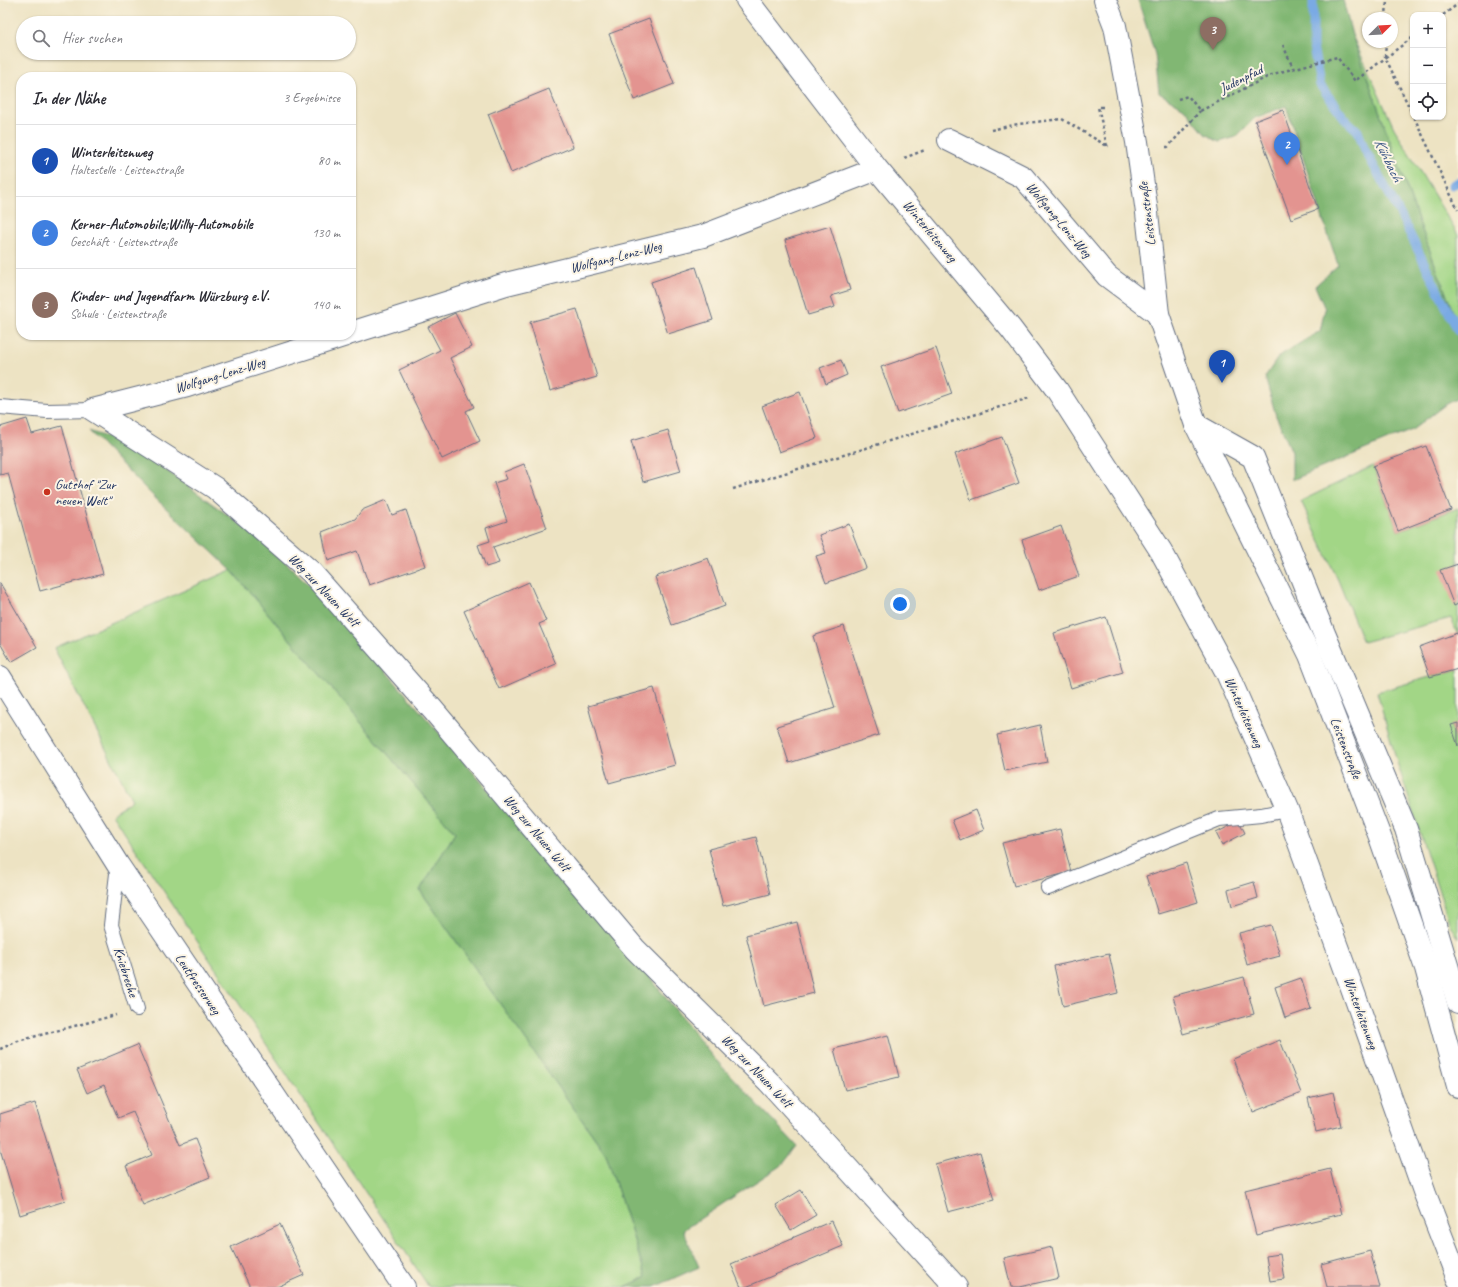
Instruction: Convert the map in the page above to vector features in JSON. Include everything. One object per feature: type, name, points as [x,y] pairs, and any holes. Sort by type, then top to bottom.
[{"type":"street","name":"Winterleitenweg","points":[[747,0],[877,169],[1011,329],[1057,390],[1161,551],[1227,673],[1287,810],[1425,1194],[1458,1279]]},
{"type":"street","name":"Leistenstraße","points":[[1105,0],[1115,26],[1137,142],[1147,213],[1158,314],[1196,425],[1310,655],[1380,837],[1426,968],[1458,1086]]},
{"type":"street","name":"Wolfgang-Lenz-Weg","points":[[949,140],[1023,177],[1107,276],[1158,314]]},
{"type":"street","name":"Wolfgang-Lenz-Weg","points":[[356,331],[506,284],[703,236],[877,169]]},
{"type":"street","name":"Wolfgang-Lenz-Weg","points":[[93,410],[187,386],[330,340]]},
{"type":"street","name":"Weg zur Neuen Welt","points":[[93,410],[215,488],[311,572],[433,710],[635,949],[769,1082],[956,1287]]},
{"type":"street","name":"Leistenstraße","points":[[1196,425],[1253,457],[1318,619],[1406,829],[1458,1002]]},
{"type":"street","name":"Leutfresserweg","points":[[0,677],[118,865],[404,1287]]},
{"type":"lane","points":[[0,407],[47,411],[93,410]]},
{"type":"lane","points":[[1048,888],[1220,819],[1261,815],[1287,810]]},
{"type":"lane","name":"Kniebreche","points":[[118,865],[111,926],[137,1009]]},
{"type":"path","points":[[1386,12],[1387,0]]},
{"type":"path","points":[[1446,13],[1458,4]]},
{"type":"path","points":[[1385,57],[1410,39]]},
{"type":"path","points":[[1283,45],[1293,68]]},
{"type":"path","points":[[1386,48],[1385,57],[1410,110]]},
{"type":"path","name":"Judenpfad","points":[[1168,147],[1200,111],[1273,74],[1337,57],[1355,81],[1385,57]]},
{"type":"path","points":[[1178,99],[1188,96],[1200,111]]},
{"type":"path","points":[[1098,107],[1107,146]]},
{"type":"path","points":[[1415,120],[1458,210]]},
{"type":"path","points":[[733,489],[1057,390]]},
{"type":"path","name":"Kniebreche","points":[[0,1049],[18,1042],[137,1009]]},
{"type":"green space","points":[[1138,0],[1343,0],[1352,35],[1419,222],[1458,325],[1458,398],[1446,404],[1412,430],[1292,480],[1292,452],[1276,416],[1265,377],[1279,356],[1320,331],[1325,309],[1315,286],[1338,265],[1286,106],[1255,118],[1236,137],[1219,142],[1205,134],[1184,108],[1159,93],[1155,54]]},
{"type":"green space","points":[[1352,35],[1394,128],[1458,235],[1458,325],[1419,222]]},
{"type":"green space","points":[[89,431],[137,449],[262,540],[320,595],[648,975],[712,1056],[797,1146],[783,1164],[683,1230],[699,1267],[654,1287],[625,1287],[646,1277],[606,1154],[420,890],[455,833],[231,570],[151,494]]},
{"type":"green space","points":[[1373,466],[1398,531],[1458,508],[1458,636],[1451,618],[1363,642],[1338,580],[1301,501]]},
{"type":"green space","points":[[231,570],[455,833],[420,890],[606,1154],[646,1277],[625,1287],[429,1287],[112,814],[132,800],[54,648]]},
{"type":"green space","points":[[1458,669],[1458,723],[1451,726],[1458,746],[1458,939],[1450,925],[1397,762],[1377,692]]},
{"type":"building","points":[[649,19],[674,84],[634,100],[609,34]]},
{"type":"building","points":[[549,89],[573,147],[511,173],[488,114]]},
{"type":"building","points":[[1283,110],[1318,209],[1291,219],[1255,121]]},
{"type":"building","points":[[830,226],[850,290],[831,296],[835,307],[808,315],[785,240]]},
{"type":"building","points":[[696,267],[713,320],[668,334],[651,282]]},
{"type":"building","points":[[577,309],[597,377],[550,391],[530,322]]},
{"type":"building","points":[[455,313],[472,347],[450,358],[474,407],[466,411],[480,441],[442,459],[399,370],[440,350],[428,327]]},
{"type":"building","points":[[936,348],[952,394],[898,413],[881,367]]},
{"type":"building","points":[[841,360],[847,375],[826,384],[820,368]]},
{"type":"building","points":[[800,392],[817,438],[779,452],[762,406]]},
{"type":"building","name":"Gutshof \"Zur neuen Welt\"","points":[[27,419],[32,434],[62,426],[103,574],[40,591],[8,473],[0,475],[0,427]]},
{"type":"building","points":[[668,430],[681,471],[643,482],[631,441]]},
{"type":"building","points":[[1002,437],[1019,483],[971,500],[955,454]]},
{"type":"building","points":[[1426,446],[1451,510],[1398,531],[1373,466]]},
{"type":"building","points":[[524,464],[547,528],[493,547],[499,563],[486,567],[478,545],[490,541],[486,528],[507,521],[494,483],[507,479],[504,472]]},
{"type":"building","points":[[386,500],[392,515],[406,510],[425,566],[369,585],[357,551],[328,561],[322,532],[355,519],[362,510]]},
{"type":"building","points":[[849,524],[866,568],[826,583],[816,556],[826,553],[819,535]]},
{"type":"building","points":[[1061,526],[1079,576],[1039,590],[1022,540]]},
{"type":"building","points":[[708,558],[725,606],[672,625],[655,577]]},
{"type":"building","points":[[1458,564],[1458,604],[1454,606],[1440,570]]},
{"type":"building","points":[[529,582],[546,621],[539,624],[556,664],[499,689],[464,611]]},
{"type":"building","points":[[0,583],[37,647],[11,662],[0,643]]},
{"type":"building","points":[[1106,617],[1123,672],[1071,688],[1054,633]]},
{"type":"building","points":[[844,626],[879,735],[789,763],[777,726],[835,708],[813,636]]},
{"type":"building","points":[[1457,633],[1458,669],[1430,677],[1419,647]]},
{"type":"building","points":[[654,688],[675,765],[609,783],[588,706]]},
{"type":"building","points":[[1458,723],[1458,746],[1451,725]]},
{"type":"building","points":[[1040,725],[1047,762],[1005,771],[997,735]]},
{"type":"building","points":[[976,810],[984,830],[960,840],[952,820]]},
{"type":"building","points":[[1239,821],[1245,833],[1222,845],[1216,833]]},
{"type":"building","points":[[1060,829],[1071,872],[1014,886],[1002,843]]},
{"type":"building","points":[[756,837],[770,894],[723,906],[709,849]]},
{"type":"building","points":[[1186,863],[1198,902],[1158,914],[1146,876]]},
{"type":"building","points":[[1254,882],[1258,898],[1232,906],[1228,890]]},
{"type":"building","points":[[797,922],[814,993],[764,1006],[746,935]]},
{"type":"building","points":[[1271,925],[1280,956],[1247,965],[1239,933]]},
{"type":"building","points":[[1109,954],[1118,993],[1063,1006],[1054,966]]},
{"type":"building","points":[[1244,977],[1254,1014],[1183,1034],[1173,996]]},
{"type":"building","points":[[1301,978],[1311,1009],[1285,1018],[1275,987]]},
{"type":"building","points":[[888,1035],[899,1077],[845,1090],[834,1049]]},
{"type":"building","points":[[1280,1040],[1301,1093],[1253,1112],[1233,1059]]},
{"type":"building","points":[[137,1045],[180,1145],[195,1139],[210,1177],[143,1205],[126,1166],[152,1155],[133,1112],[118,1118],[104,1085],[87,1093],[77,1070]]},
{"type":"building","points":[[1333,1092],[1341,1126],[1316,1132],[1308,1098]]},
{"type":"building","points":[[35,1103],[65,1201],[20,1215],[0,1149],[0,1114]]},
{"type":"building","points":[[980,1152],[994,1200],[948,1212],[935,1164]]},
{"type":"building","points":[[1330,1169],[1341,1214],[1256,1235],[1245,1190]]},
{"type":"building","points":[[801,1190],[816,1215],[791,1230],[776,1205]]},
{"type":"building","points":[[832,1221],[843,1246],[746,1287],[741,1287],[731,1264]]},
{"type":"building","points":[[280,1224],[304,1275],[277,1287],[250,1287],[231,1247]]},
{"type":"building","points":[[1052,1247],[1059,1278],[1020,1287],[1011,1287],[1004,1258]]},
{"type":"building","points":[[1370,1251],[1380,1287],[1327,1287],[1321,1264]]},
{"type":"building","points":[[1280,1254],[1284,1279],[1270,1281],[1266,1256]]},
{"type":"waterway","name":"Kühbach","points":[[1313,0],[1313,46],[1320,85],[1346,120],[1358,131],[1365,150],[1398,210],[1458,331]]},
{"type":"waterway","points":[[1452,185],[1458,182]]},
{"type":"place","name":"Kinder- und Jugendfarm Würzburg e.V.","points":[[1213,50]]},
{"type":"place","name":"Kerner-Automobile;Willy-Automobile","points":[[1287,165]]},
{"type":"place","name":"Winterleitenweg","points":[[1222,383]]},
{"type":"place","name":"Gutshof \"Zur neuen Welt\"","points":[[47,492]]}]
